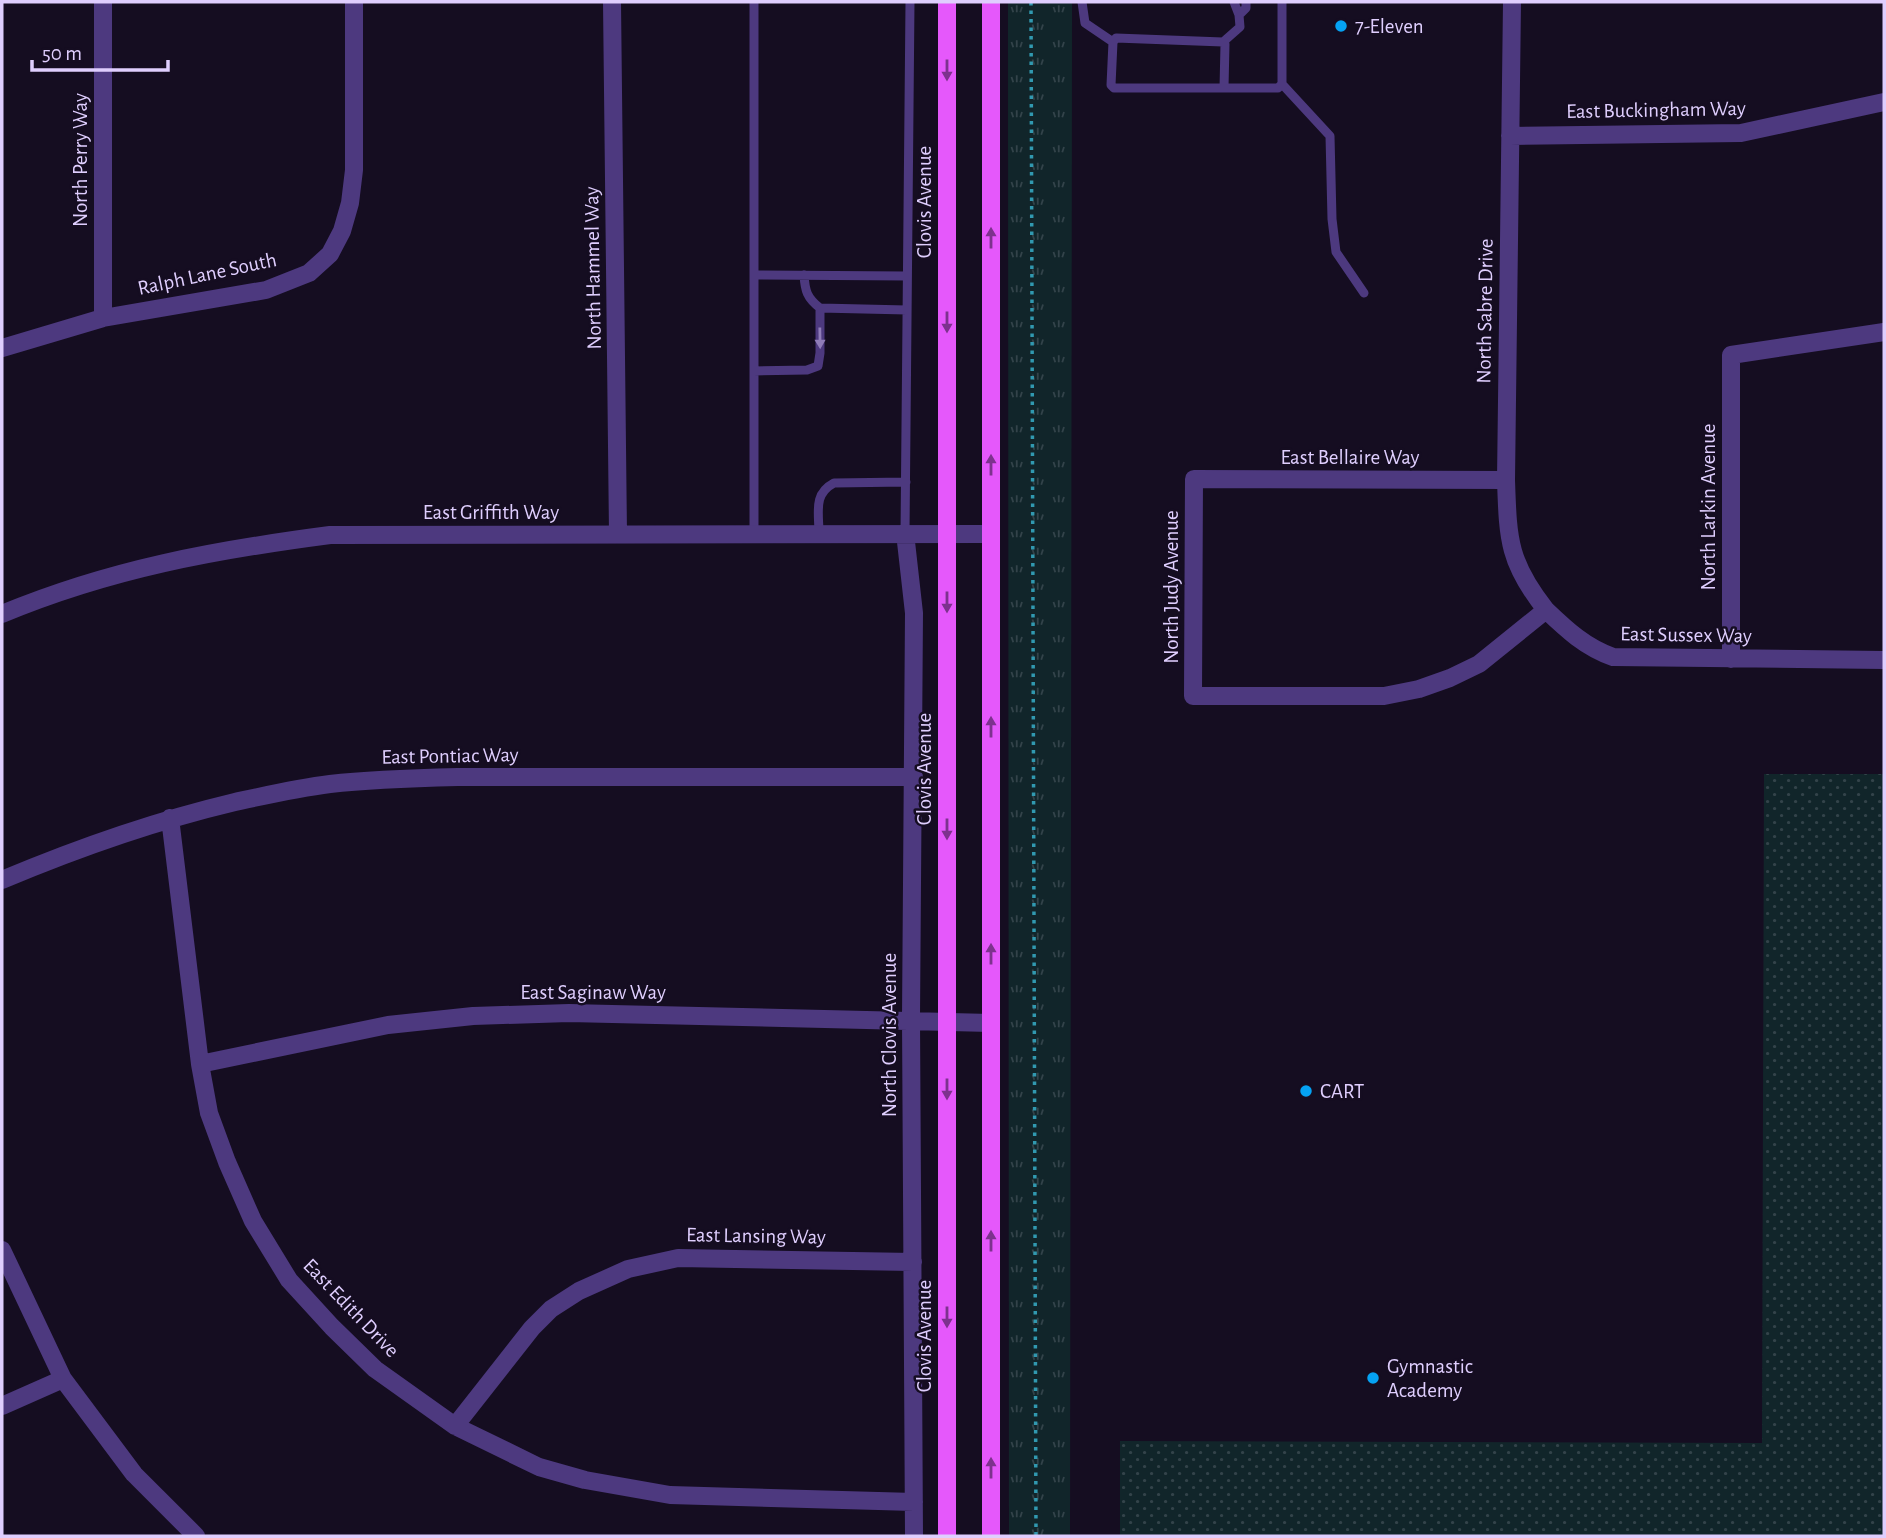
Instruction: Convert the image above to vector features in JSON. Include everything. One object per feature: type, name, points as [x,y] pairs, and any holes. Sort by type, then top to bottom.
[{"type":"main road","name":"Clovis Avenue","points":[[947,2],[947,1536]]},
{"type":"main road","points":[[991,2],[991,1536]]},
{"type":"street","name":"North Perry Way","points":[[103,2],[103,318]]},
{"type":"street","name":"Ralph Lane South","points":[[2,348],[103,318],[267,289],[309,273],[330,254],[342,231],[354,170],[354,2]]},
{"type":"street","name":"North Hammel Way","points":[[612,2],[618,534]]},
{"type":"street","name":"North Sabre Drive","points":[[1512,2],[1506,480],[1508,535],[1514,560],[1527,586],[1546,610]]},
{"type":"street","name":"East Buckingham Way","points":[[1510,135],[1741,133],[1884,102]]},
{"type":"street","name":"North Larkin Avenue","points":[[1731,659],[1731,355],[1884,332]]},
{"type":"street","name":"East Bellaire Way","points":[[1194,479],[1506,480]]},
{"type":"street","name":"North Judy Avenue","points":[[1194,479],[1193,696],[1384,696],[1419,689],[1479,664],[1546,610]]},
{"type":"street","name":"North Clovis Avenue","points":[[905,533],[914,613],[911,1019],[914,1536]]},
{"type":"street","name":"East Griffith Way","points":[[2,614],[96,579],[164,562],[266,543],[330,536],[991,534]]},
{"type":"street","name":"East Sussex Way","points":[[1546,610],[1592,650],[1613,657],[1884,660]]},
{"type":"street","name":"East Pontiac Way","points":[[2,880],[64,853],[170,818],[328,784],[390,779],[914,777]]},
{"type":"street","name":"East Edith Drive","points":[[170,818],[200,1064],[209,1113],[227,1162],[253,1221],[289,1280],[375,1369],[455,1426],[540,1467],[629,1489],[670,1495],[914,1502]]},
{"type":"street","name":"East Saginaw Way","points":[[200,1064],[388,1025],[473,1016],[569,1013],[911,1019],[991,1023]]},
{"type":"street","points":[[2,1250],[63,1379],[134,1474],[196,1536]]},
{"type":"street","name":"East Lansing Way","points":[[455,1426],[532,1328],[551,1309],[579,1291],[628,1269],[678,1258],[913,1262]]},
{"type":"street","points":[[2,1406],[63,1379]]},
{"type":"lane","points":[[754,2],[754,534]]},
{"type":"lane","points":[[905,533],[909,2]]},
{"type":"lane","points":[[1083,2],[1085,23],[1113,42]]},
{"type":"lane","points":[[1234,2],[1240,27],[1223,42],[1116,38],[1113,42],[1111,85],[1114,88],[1278,88],[1282,84]]},
{"type":"lane","points":[[1239,15],[1246,8],[1246,2]]},
{"type":"lane","points":[[1282,2],[1282,84],[1330,136],[1332,219],[1336,251],[1364,293]]},
{"type":"lane","points":[[1223,42],[1224,88]]},
{"type":"lane","points":[[754,275],[907,276]]},
{"type":"lane","points":[[804,275],[808,299],[820,308],[907,310]]},
{"type":"lane","points":[[754,371],[807,370],[818,366],[820,308]]},
{"type":"lane","points":[[819,534],[819,498],[824,488],[834,483],[905,482]]},
{"type":"path","points":[[1031,2],[1036,1536]]},
{"type":"green space","points":[[1008,2],[1072,2],[1070,1536],[1009,1536]]},
{"type":"green space","points":[[1764,774],[1884,774],[1884,1536],[1120,1536],[1120,1441],[1762,1443]]},
{"type":"place","name":"7-Eleven","points":[[1341,26]]},
{"type":"place","name":"CART","points":[[1306,1091]]},
{"type":"place","name":"Gymnastic Academy","points":[[1373,1378]]}]
